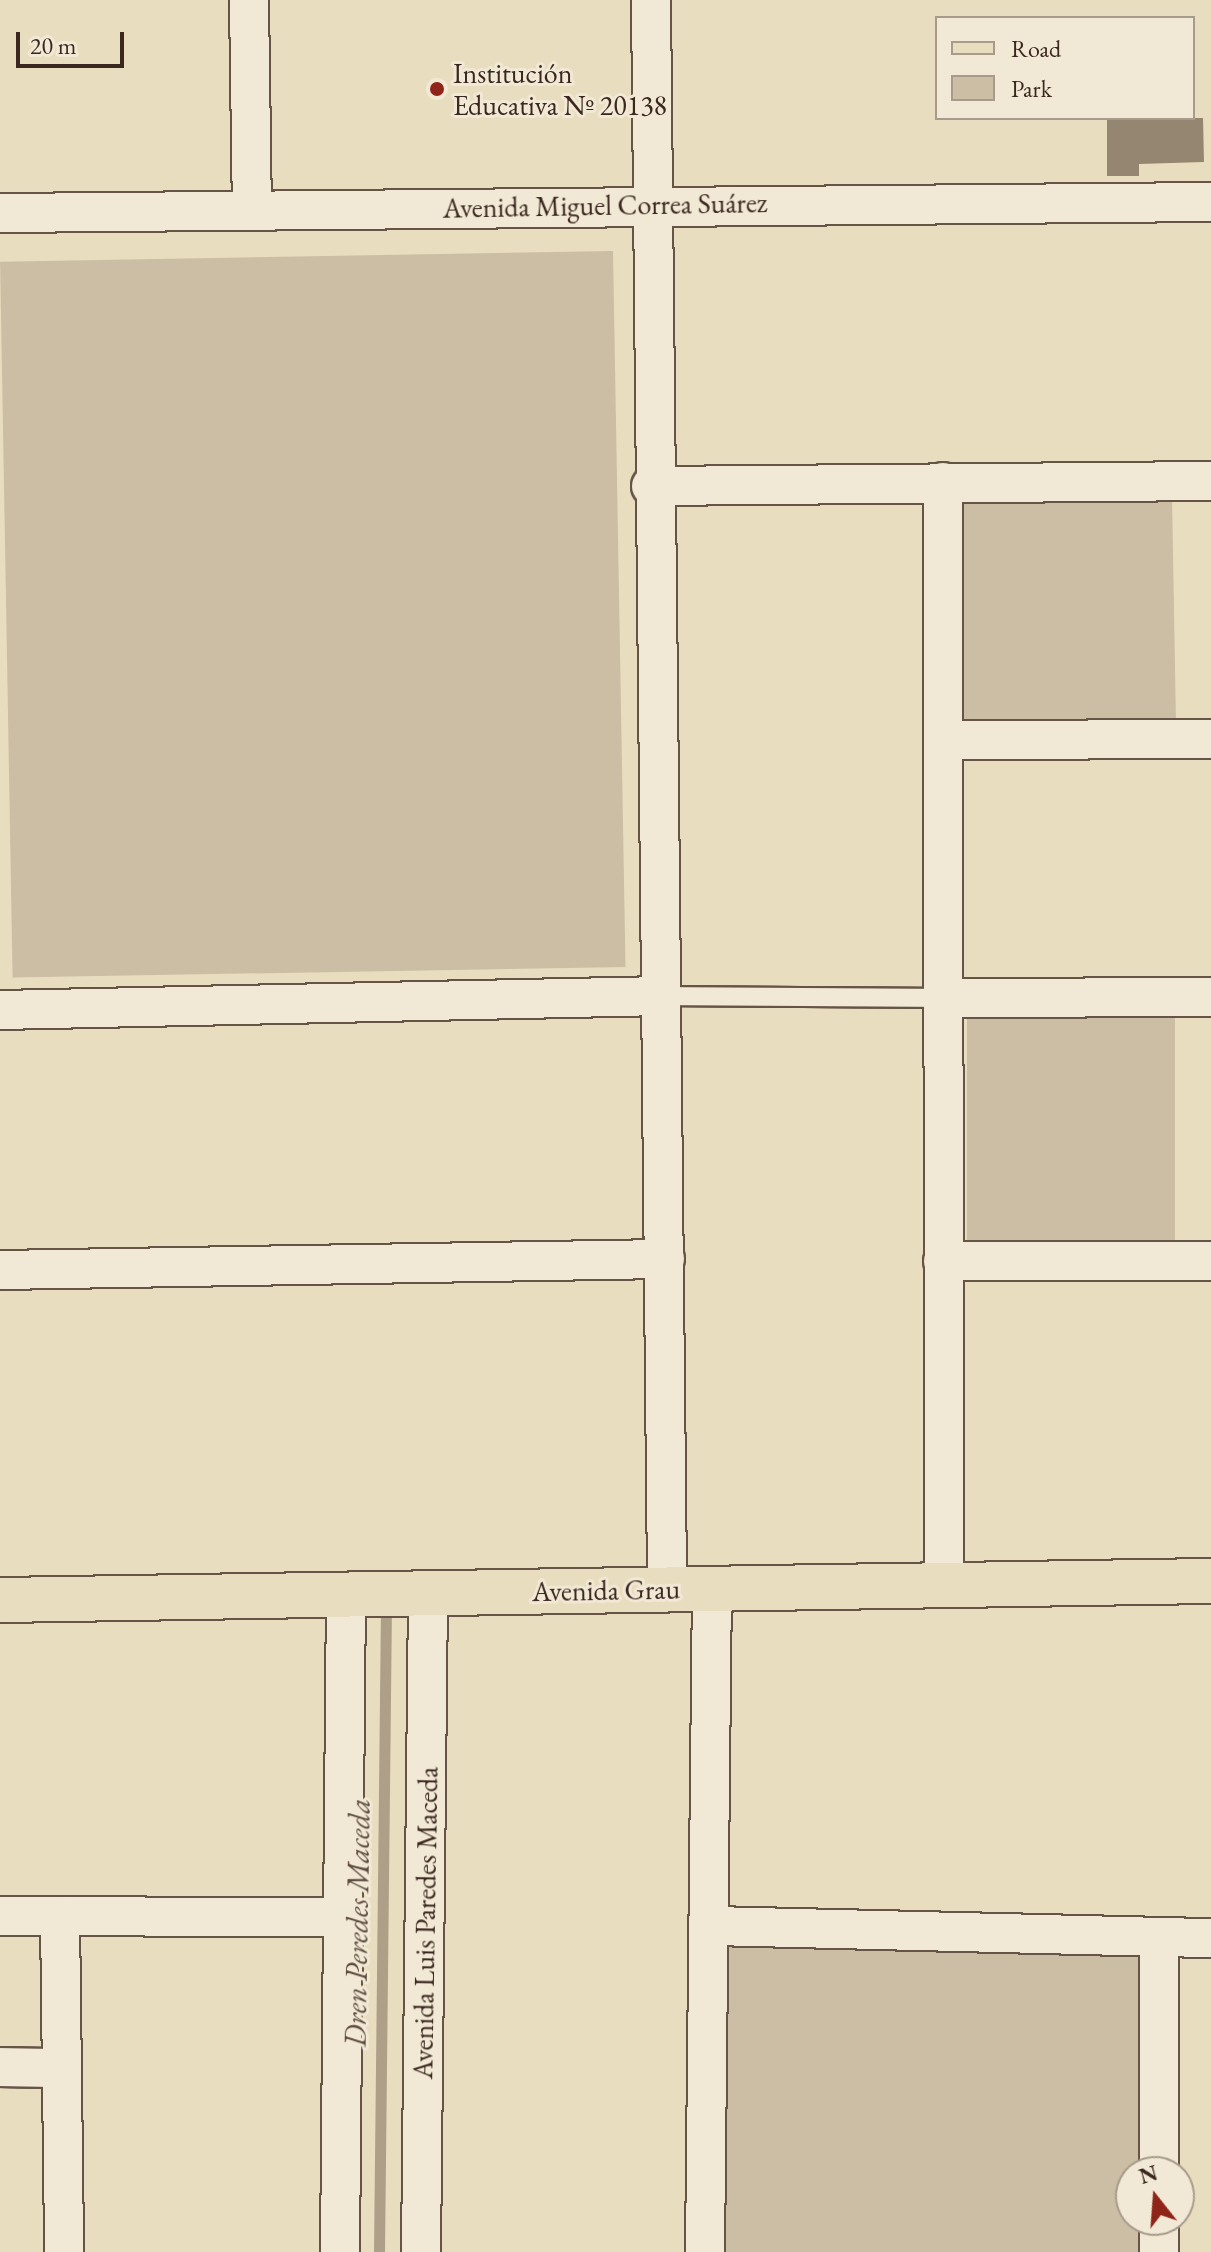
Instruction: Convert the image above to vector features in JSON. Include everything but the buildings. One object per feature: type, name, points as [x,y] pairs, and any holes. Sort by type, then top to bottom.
[{"type":"main road","name":"Avenida Grau","points":[[0,1600],[428,1594],[944,1581],[1211,1581]]},
{"type":"street","points":[[249,0],[252,209]]},
{"type":"street","points":[[651,0],[651,486],[665,1259],[667,1588]]},
{"type":"street","name":"Avenida Miguel Correa Suárez","points":[[0,213],[651,204],[1211,202]]},
{"type":"street","points":[[651,486],[1211,481]]},
{"type":"street","points":[[943,482],[946,740],[944,1581]]},
{"type":"street","points":[[946,740],[1211,739]]},
{"type":"street","points":[[0,1010],[661,996]]},
{"type":"street","points":[[943,998],[1211,997]]},
{"type":"street","points":[[0,1270],[665,1259]]},
{"type":"street","points":[[943,1261],[1211,1261]]},
{"type":"street","points":[[705,2252],[713,1926],[712,1587]]},
{"type":"street","name":"Avenida Luis Paredes Maceda","points":[[421,2252],[428,1594]]},
{"type":"street","points":[[340,2252],[340,1917],[346,1595]]},
{"type":"street","points":[[0,1916],[340,1917]]},
{"type":"street","points":[[60,1916],[64,2252]]},
{"type":"street","points":[[713,1926],[1211,1938]]},
{"type":"street","points":[[1159,1938],[1159,2156]]},
{"type":"street","points":[[0,2067],[60,2068]]},
{"type":"lane","points":[[661,996],[943,998]]},
{"type":"green space","points":[[613,251],[625,967],[13,978],[0,262]]},
{"type":"green space","points":[[1172,495],[1176,725],[960,729],[956,499]]},
{"type":"green space","points":[[967,1014],[1175,1014],[1175,1243],[967,1243]]},
{"type":"green space","points":[[712,1940],[1159,1955],[1154,2156],[1115,2156],[1115,2236],[1152,2236],[1152,2252],[712,2252]]},
{"type":"waterway","name":"Dren Peredes Maceda","points":[[379,2252],[386,1603]]},
{"type":"place","name":"Institución Educativa Nº 20138","points":[[437,89]]}]
